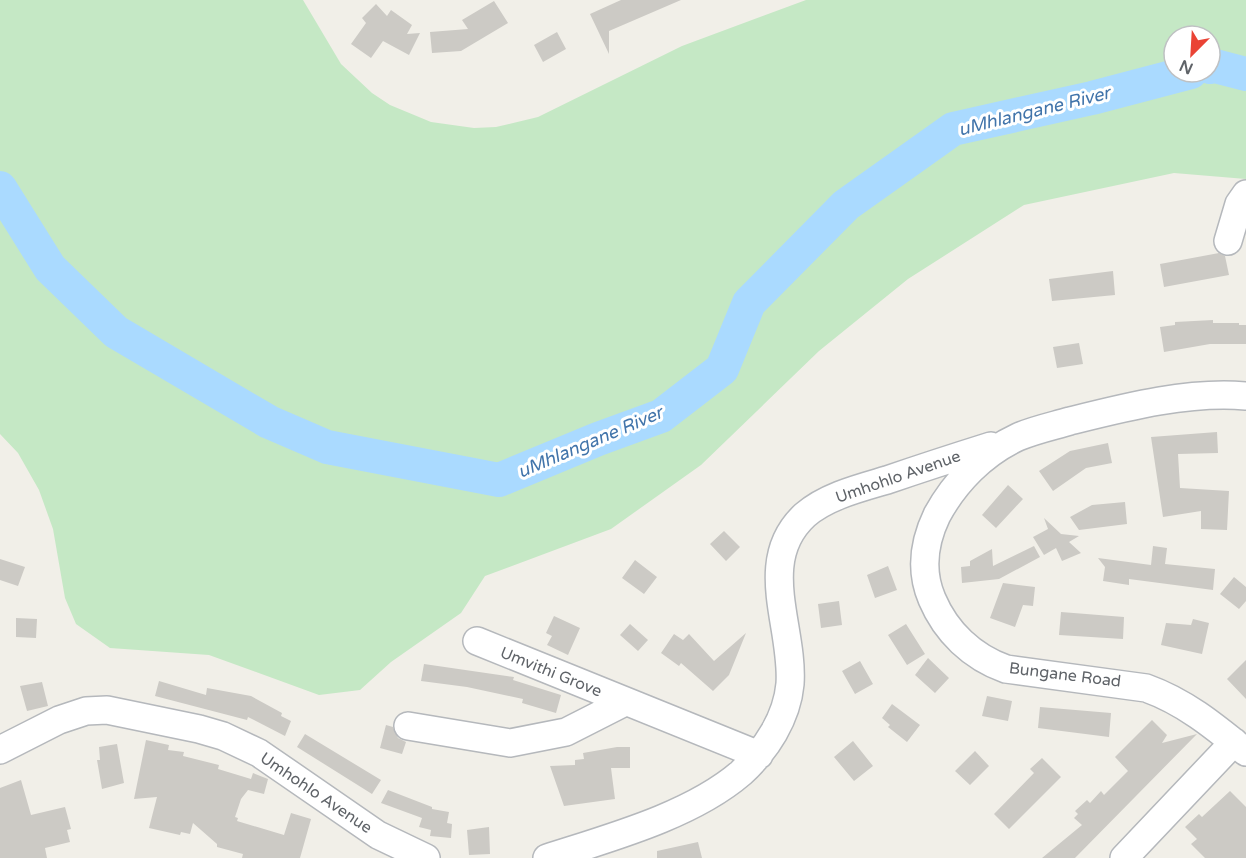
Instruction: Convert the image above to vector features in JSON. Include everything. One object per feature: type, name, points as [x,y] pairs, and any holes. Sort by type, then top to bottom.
[{"type":"street","points":[[1228,242],[1239,204],[1246,194]]},
{"type":"street","name":"Bungane Road","points":[[1240,747],[1197,712],[1168,695],[1134,684],[1006,669],[976,655],[951,632],[927,587],[925,549],[931,528],[947,497],[961,479],[979,462],[1018,437],[1105,412],[1153,403],[1222,395],[1246,396]]},
{"type":"street","name":"Umhohlo Avenue","points":[[547,858],[676,811],[726,784],[759,755],[782,716],[788,696],[789,652],[778,569],[785,544],[796,524],[814,508],[837,497],[1018,437]]},
{"type":"street","name":"Umvithi Grove","points":[[477,641],[759,755]]},
{"type":"street","name":"Umvithi Grove","points":[[408,726],[510,743],[566,732],[625,702]]},
{"type":"street","name":"Umhohlo Avenue","points":[[0,750],[59,720],[86,711],[107,710],[199,729],[223,736],[259,753],[378,835],[426,858]]},
{"type":"street","points":[[1124,858],[1240,747]]},
{"type":"green space","points":[[0,0],[303,0],[341,64],[372,93],[390,105],[431,122],[474,128],[496,127],[538,117],[682,46],[806,0],[1246,0],[1246,179],[1174,173],[1024,205],[908,279],[819,351],[701,465],[611,529],[485,576],[461,613],[391,662],[360,690],[319,695],[209,655],[110,648],[76,624],[65,598],[53,529],[39,490],[18,453],[0,434]]},
{"type":"building","points":[[621,0],[681,0],[609,31],[609,54],[590,14]]},
{"type":"building","points":[[494,1],[508,23],[461,51],[432,53],[430,32],[468,29],[462,20]]},
{"type":"building","points":[[376,4],[387,16],[391,10],[412,25],[407,34],[420,33],[409,55],[383,41],[371,58],[351,44],[366,23],[362,18]]},
{"type":"building","points":[[557,32],[566,49],[543,62],[534,45]]},
{"type":"building","points":[[1219,253],[1225,256],[1229,275],[1164,287],[1160,264]]},
{"type":"building","points":[[1113,271],[1115,295],[1052,301],[1049,279]]},
{"type":"building","points":[[1213,320],[1213,323],[1246,325],[1246,344],[1210,344],[1164,352],[1160,327],[1175,325],[1175,322]]},
{"type":"building","points":[[1079,343],[1083,364],[1057,368],[1053,347]]},
{"type":"building","points":[[1217,432],[1218,453],[1178,454],[1180,488],[1229,491],[1227,530],[1201,529],[1201,511],[1163,517],[1151,437]]},
{"type":"building","points":[[1108,443],[1112,463],[1086,468],[1053,491],[1039,471],[1070,451]]},
{"type":"building","points":[[1008,485],[1023,499],[996,528],[982,515]]},
{"type":"building","points":[[1125,502],[1127,524],[1079,530],[1070,517],[1092,505]]},
{"type":"building","points":[[1044,518],[1061,534],[1079,536],[1069,542],[1081,553],[1062,561],[1056,548],[1044,555],[1033,537],[1048,529]]},
{"type":"building","points":[[724,531],[740,547],[726,561],[710,544]]},
{"type":"building","points":[[1034,546],[1040,557],[999,579],[962,583],[961,567],[970,566],[970,561],[992,549],[993,566]]},
{"type":"building","points":[[1153,546],[1167,548],[1165,564],[1215,569],[1213,590],[1129,579],[1129,585],[1103,581],[1105,567],[1098,558],[1151,565]]},
{"type":"building","points":[[0,559],[25,567],[18,586],[0,580]]},
{"type":"building","points":[[635,560],[657,577],[644,594],[622,578]]},
{"type":"building","points":[[888,566],[897,590],[875,598],[867,575]]},
{"type":"building","points":[[1234,577],[1246,587],[1246,601],[1239,609],[1220,594]]},
{"type":"building","points":[[1003,583],[1035,587],[1033,606],[1023,605],[1015,627],[990,618]]},
{"type":"building","points":[[839,601],[842,625],[821,628],[818,604]]},
{"type":"building","points":[[1061,612],[1124,617],[1123,639],[1059,635]]},
{"type":"building","points":[[554,616],[580,628],[568,655],[547,645],[552,636],[546,633]]},
{"type":"building","points":[[16,618],[37,619],[36,638],[16,637]]},
{"type":"building","points":[[1193,619],[1209,623],[1202,654],[1161,645],[1166,623],[1191,625]]},
{"type":"building","points":[[630,624],[648,640],[638,651],[620,635]]},
{"type":"building","points":[[906,624],[925,654],[907,665],[888,635]]},
{"type":"building","points":[[746,633],[729,675],[713,691],[681,663],[679,666],[661,653],[674,634],[683,640],[689,634],[714,661]]},
{"type":"building","points":[[928,658],[949,678],[935,693],[915,675]]},
{"type":"building","points":[[1246,660],[1246,699],[1227,679]]},
{"type":"building","points":[[860,661],[873,684],[855,694],[842,671]]},
{"type":"building","points":[[424,664],[514,677],[513,680],[561,695],[556,713],[522,703],[523,699],[467,687],[421,681]]},
{"type":"building","points":[[159,681],[206,695],[207,688],[251,696],[282,713],[281,716],[291,721],[285,736],[248,717],[247,720],[155,696]]},
{"type":"building","points":[[42,682],[48,706],[27,711],[20,686]]},
{"type":"building","points":[[987,696],[1012,701],[1008,721],[982,716]]},
{"type":"building","points":[[892,704],[920,725],[907,742],[888,727],[890,725],[882,718]]},
{"type":"building","points":[[1040,707],[1111,713],[1109,737],[1038,728]]},
{"type":"building","points":[[1152,720],[1167,735],[1162,743],[1197,734],[1075,858],[1042,858],[1082,825],[1074,818],[1078,814],[1075,811],[1087,800],[1090,803],[1101,791],[1104,795],[1128,771],[1115,757]]},
{"type":"building","points":[[386,725],[393,727],[398,738],[406,742],[402,754],[380,748]]},
{"type":"building","points":[[305,734],[381,780],[372,794],[297,747]]},
{"type":"building","points":[[146,740],[169,745],[168,750],[184,752],[183,756],[219,765],[218,769],[251,779],[253,773],[268,779],[264,794],[248,790],[241,799],[235,817],[238,818],[237,821],[284,835],[291,813],[311,819],[300,858],[242,858],[243,854],[217,847],[217,844],[193,823],[190,834],[181,832],[180,835],[149,828],[157,797],[134,799]]},
{"type":"building","points":[[853,741],[873,766],[854,781],[834,757]]},
{"type":"building","points":[[117,744],[124,783],[102,789],[97,760],[100,760],[99,747]]},
{"type":"building","points":[[630,747],[630,768],[611,768],[615,799],[564,806],[550,766],[575,765],[575,760],[584,759],[583,753]]},
{"type":"building","points":[[975,751],[989,766],[970,785],[955,771]]},
{"type":"building","points":[[1042,758],[1061,777],[1009,829],[994,814],[1034,773],[1030,769]]},
{"type":"building","points":[[21,780],[31,815],[65,807],[71,829],[67,830],[70,842],[45,848],[47,858],[0,858],[0,788]]},
{"type":"building","points":[[388,790],[432,807],[432,809],[449,812],[447,823],[452,824],[451,838],[430,836],[431,830],[419,827],[422,818],[381,803]]},
{"type":"building","points":[[1230,791],[1246,807],[1246,858],[1205,858],[1191,844],[1197,839],[1185,827],[1199,814],[1202,817]]},
{"type":"building","points":[[489,827],[490,854],[469,855],[467,830]]},
{"type":"building","points":[[698,842],[702,858],[657,858],[657,851]]},
{"type":"waterway","name":"uMhlangane River","points":[[1222,68],[1246,74]]},
{"type":"waterway","name":"uMhlangane River","points":[[0,188],[50,268],[116,332],[269,422],[327,447],[499,480],[661,416],[722,369],[749,303],[846,205],[953,129],[1162,80]]}]
